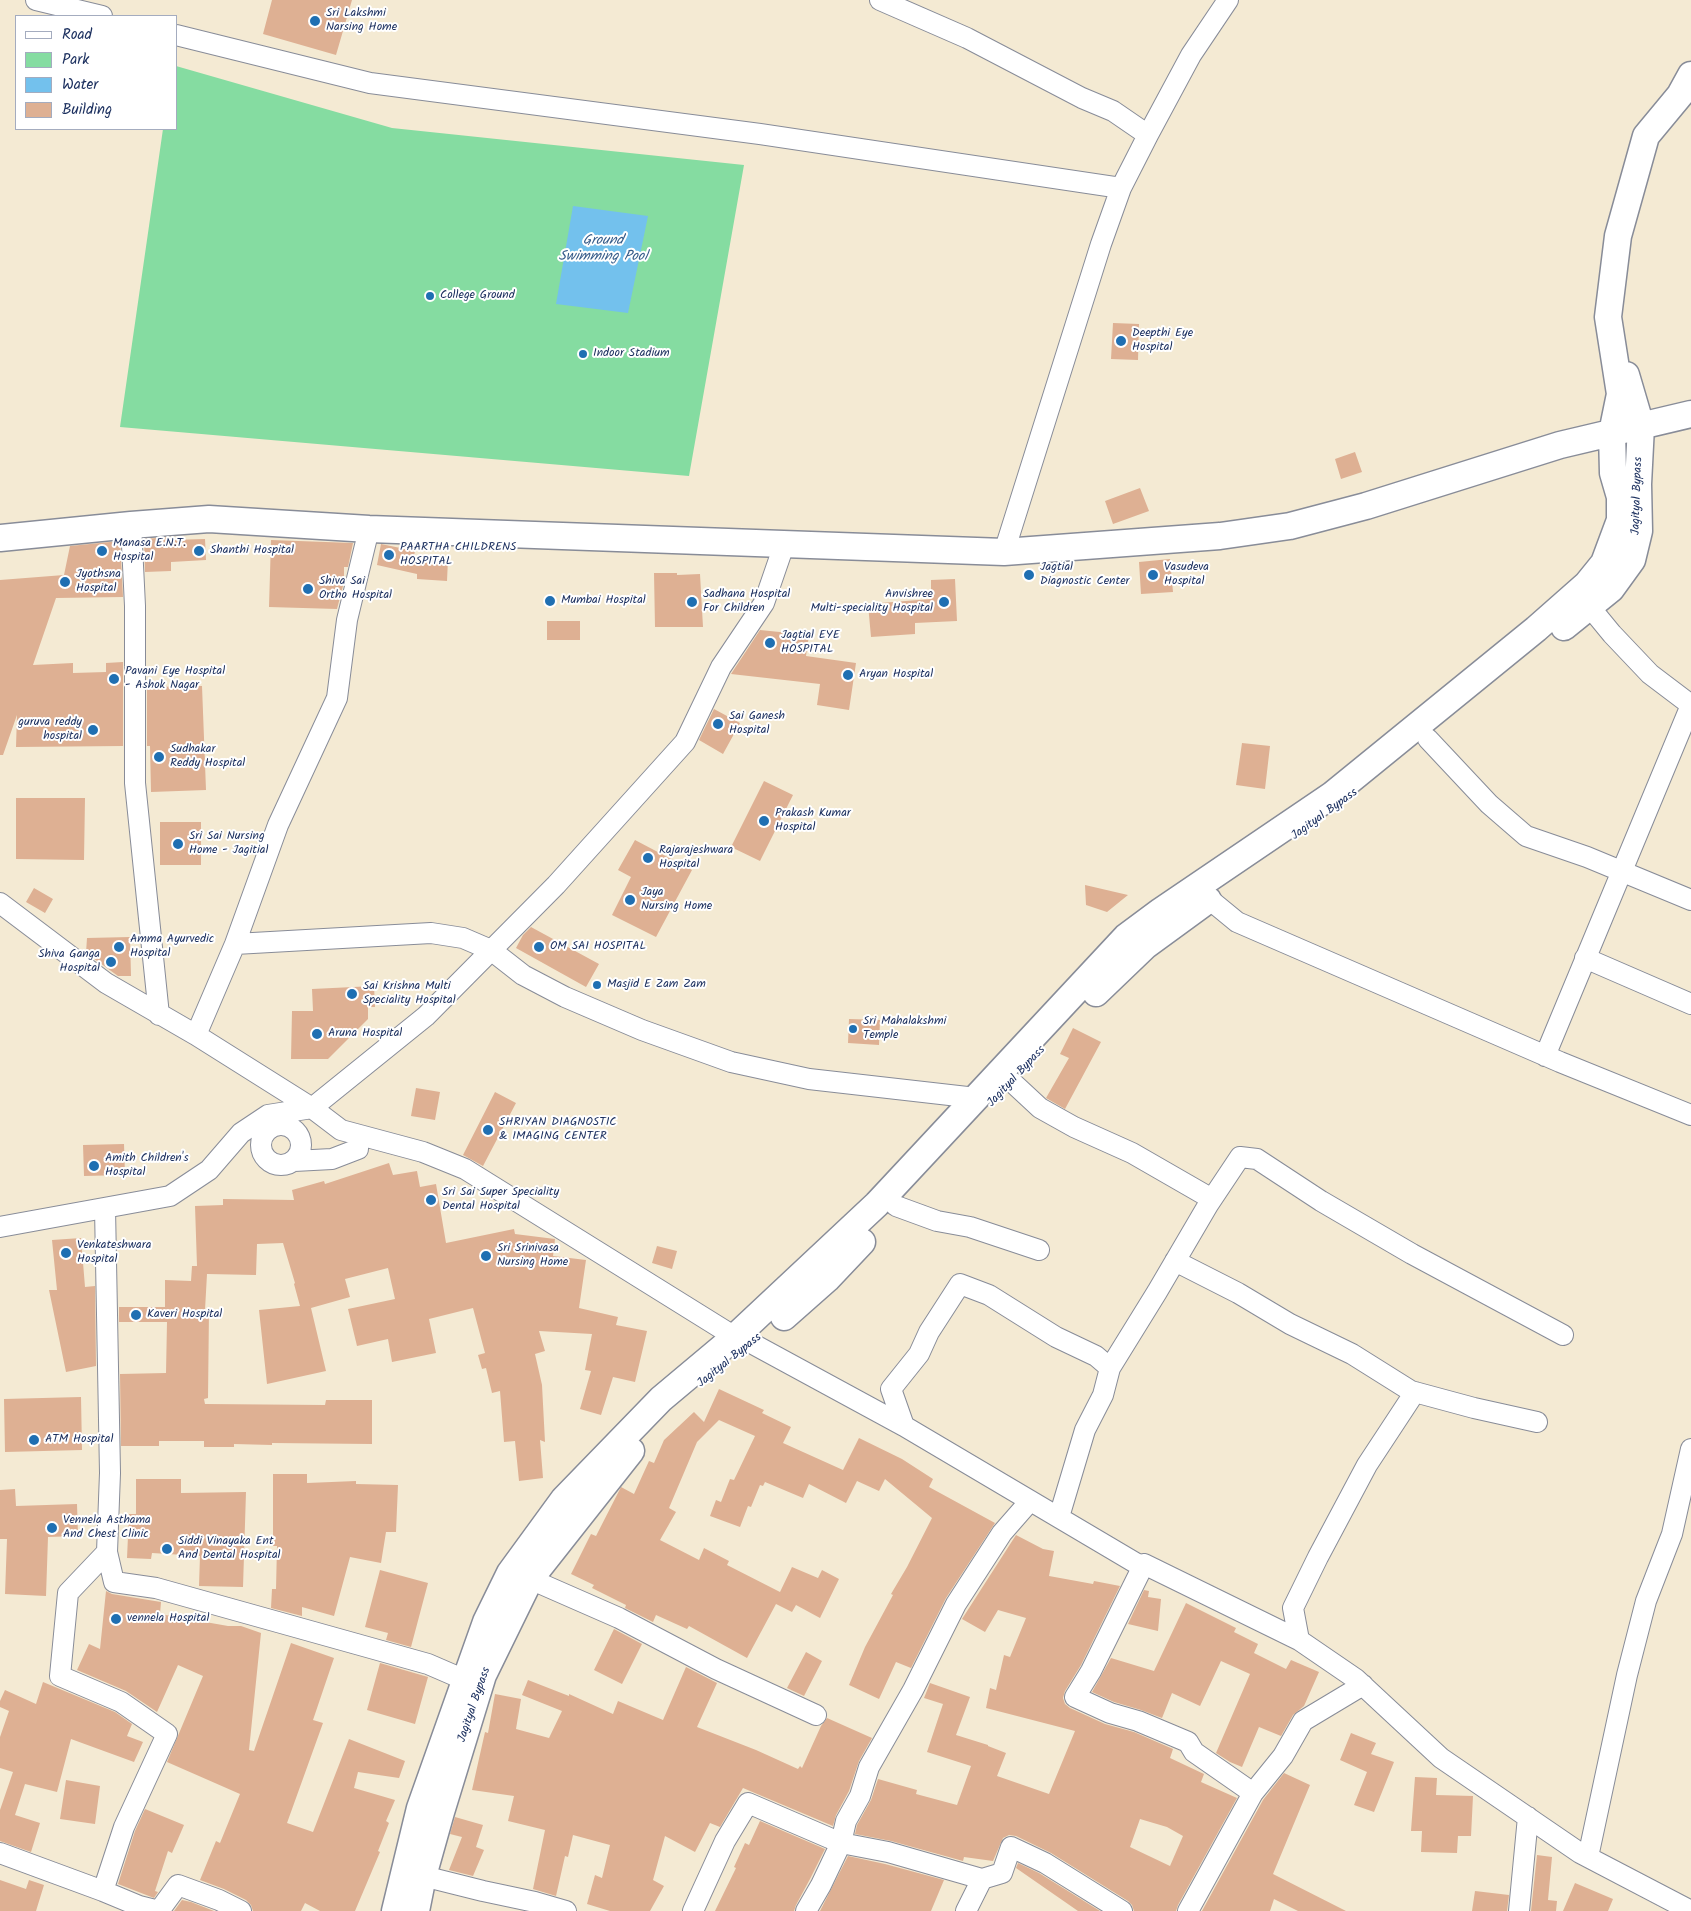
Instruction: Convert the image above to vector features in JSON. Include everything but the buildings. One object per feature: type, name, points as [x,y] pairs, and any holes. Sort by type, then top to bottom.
[{"type":"main road","name":"Jagityal Bypass","points":[[396,1911],[420,1808],[474,1678],[520,1576],[627,1456],[674,1406],[744,1340],[877,1204],[1126,937],[1161,911],[1257,848],[1332,795],[1528,635],[1587,584],[1604,563],[1620,520],[1620,497],[1613,473],[1612,433],[1620,394],[1608,317],[1618,236],[1646,136],[1680,95],[1691,75]]},
{"type":"main road","name":"Jagityal Bypass","points":[[744,1340],[827,1279],[1109,980],[1145,946],[1428,739],[1610,589],[1632,560],[1639,531],[1638,484],[1641,426],[1608,317]]},
{"type":"main road","points":[[0,538],[209,519],[369,529],[1004,552],[1220,536],[1290,526],[1366,506],[1560,445],[1691,414]]},
{"type":"main road","name":"Jagityal Bypass","points":[[416,1911],[423,1876],[474,1678]]},
{"type":"street","points":[[36,0],[98,15]]},
{"type":"street","points":[[880,0],[967,38],[1082,98],[1113,111],[1148,135]]},
{"type":"street","points":[[1004,552],[1092,272],[1121,188],[1191,56],[1228,0]]},
{"type":"street","points":[[178,35],[370,83],[495,101],[760,134],[1121,188]]},
{"type":"street","points":[[131,525],[135,606],[135,783],[159,1015]]},
{"type":"street","points":[[196,1035],[235,944],[278,825],[337,698],[347,620],[369,529]]},
{"type":"street","points":[[358,1135],[358,1149],[332,1159],[294,1161],[288,1164],[275,1164],[264,1156],[261,1143],[274,1120],[312,1108],[426,1016],[556,885],[685,742],[721,667],[764,603],[784,545]]},
{"type":"street","points":[[1545,1056],[1691,705],[1650,674],[1612,634],[1589,606]]},
{"type":"street","points":[[1428,739],[1489,804],[1526,836],[1587,857],[1691,900]]},
{"type":"street","points":[[1209,899],[1237,922],[1545,1056],[1691,1115]]},
{"type":"street","points":[[0,903],[106,982],[159,1015],[196,1035],[312,1108],[341,1130],[423,1152],[465,1169],[744,1340],[904,1426],[1139,1565],[1144,1564],[1299,1640],[1362,1685],[1441,1758],[1588,1857],[1691,1911]]},
{"type":"street","points":[[235,944],[431,933],[463,938],[491,950],[523,975],[566,996],[642,1030],[731,1062],[810,1079],[976,1098]]},
{"type":"street","points":[[1585,958],[1691,1004]]},
{"type":"street","points":[[1012,1082],[1040,1108],[1074,1127],[1132,1153],[1212,1199]]},
{"type":"street","points":[[0,1227],[170,1196],[209,1170],[241,1133],[268,1115],[279,1125],[292,1128],[300,1138],[301,1150],[294,1161]]},
{"type":"street","points":[[1059,1517],[1085,1430],[1103,1395],[1110,1368],[1212,1199],[1240,1157],[1257,1159],[1321,1201],[1412,1254],[1563,1335]]},
{"type":"street","points":[[896,1206],[936,1220],[970,1227],[1040,1250]]},
{"type":"street","points":[[105,1208],[110,1473],[107,1552],[114,1582],[156,1588],[474,1678]]},
{"type":"street","points":[[1175,1260],[1238,1293],[1290,1324],[1352,1354],[1415,1392],[1537,1422]]},
{"type":"street","points":[[904,1426],[891,1389],[919,1354],[929,1332],[960,1284],[989,1295],[1056,1337],[1096,1356],[1110,1368]]},
{"type":"street","points":[[1299,1640],[1293,1608],[1367,1465],[1415,1392]]},
{"type":"street","points":[[1588,1857],[1627,1675],[1646,1601],[1672,1534],[1691,1449]]},
{"type":"street","points":[[806,1911],[841,1843],[846,1821],[860,1796],[869,1767],[913,1690],[956,1604],[1002,1533],[1030,1501]]},
{"type":"street","points":[[103,1891],[124,1827],[167,1734],[121,1702],[60,1676],[68,1593],[107,1552]]},
{"type":"street","points":[[1144,1564],[1091,1671],[1075,1697],[1110,1713],[1138,1721],[1188,1742],[1194,1752],[1253,1793]]},
{"type":"street","points":[[520,1576],[619,1618],[716,1669],[816,1715]]},
{"type":"street","points":[[1188,1911],[1253,1793],[1284,1756],[1303,1721],[1362,1685]]},
{"type":"street","points":[[693,1911],[725,1841],[748,1803],[841,1843],[888,1852],[982,1879],[1002,1873],[1011,1847],[1045,1863],[1122,1911]]},
{"type":"street","points":[[1519,1911],[1528,1817]]},
{"type":"street","points":[[0,1853],[139,1906],[159,1911],[178,1884],[220,1900],[240,1911]]},
{"type":"street","points":[[423,1876],[566,1911]]},
{"type":"street","points":[[966,1911],[982,1879]]},
{"type":"green space","name":"College Ground","points":[[178,67],[392,128],[744,165],[689,476],[120,427],[163,130],[178,130]]},
{"type":"water","name":"Ground Swimming Pool","points":[[573,206],[648,216],[628,313],[556,304]]},
{"type":"place","name":"Sri Lakshmi Narsing Home","points":[[315,21]]},
{"type":"place","name":"College Ground","points":[[430,296]]},
{"type":"place","name":"Deepthi Eye Hospital","points":[[1121,341]]},
{"type":"place","name":"Indoor Stadium","points":[[583,354]]},
{"type":"place","name":"Manasa E.N.T. Hospital","points":[[102,551]]},
{"type":"place","name":"Shanthi Hospital","points":[[199,551]]},
{"type":"place","name":"PAARTHA CHILDRENS HOSPITAL","points":[[389,555]]},
{"type":"place","name":"Jagtial Diagnostic Center","points":[[1029,575]]},
{"type":"place","name":"Vasudeva Hospital","points":[[1153,575]]},
{"type":"place","name":"Jyothsna Hospital","points":[[65,582]]},
{"type":"place","name":"Shiva Sai Ortho Hospital","points":[[308,589]]},
{"type":"place","name":"Mumbai Hospital","points":[[550,601]]},
{"type":"place","name":"Sadhana Hospital For Children","points":[[692,602]]},
{"type":"place","name":"Anvishree Multi-speciality Hospital","points":[[944,602]]},
{"type":"place","name":"Jagtial EYE HOSPITAL","points":[[770,643]]},
{"type":"place","name":"Aryan Hospital","points":[[848,675]]},
{"type":"place","name":"Pavani Eye Hospital - Ashok Nagar","points":[[114,679]]},
{"type":"place","name":"Sai Ganesh Hospital","points":[[718,724]]},
{"type":"place","name":"guruva reddy hospital","points":[[93,730]]},
{"type":"place","name":"Sudhakar Reddy Hospital","points":[[159,757]]},
{"type":"place","name":"Prakash Kumar Hospital","points":[[764,821]]},
{"type":"place","name":"Sri Sai Nursing Home - Jagitial","points":[[178,844]]},
{"type":"place","name":"Rajarajeshwara Hospital","points":[[648,858]]},
{"type":"place","name":"Jaya Nursing Home","points":[[630,900]]},
{"type":"place","name":"Amma Ayurvedic Hospital","points":[[119,947]]},
{"type":"place","name":"OM SAI HOSPITAL","points":[[539,947]]},
{"type":"place","name":"Shiva Ganga Hospital","points":[[111,962]]},
{"type":"place","name":"Masjid E Zam Zam","points":[[597,985]]},
{"type":"place","name":"Sai Krishna Multi Speciality Hospital","points":[[352,994]]},
{"type":"place","name":"Sri Mahalakshmi Temple","points":[[853,1029]]},
{"type":"place","name":"Aruna Hospital","points":[[317,1034]]},
{"type":"place","name":"SHRIYAN DIAGNOSTIC & IMAGING CENTER","points":[[488,1130]]},
{"type":"place","name":"Amith Children's Hospital","points":[[94,1166]]},
{"type":"place","name":"Sri Sai Super Speciality Dental Hospital","points":[[431,1200]]},
{"type":"place","name":"Venkateshwara Hospital","points":[[66,1253]]},
{"type":"place","name":"Sri Srinivasa Nursing Home","points":[[486,1256]]},
{"type":"place","name":"Kaveri Hospital","points":[[136,1315]]},
{"type":"place","name":"ATM Hospital","points":[[34,1440]]},
{"type":"place","name":"Vennela Asthama And Chest Clinic","points":[[52,1528]]},
{"type":"place","name":"Siddi Vinayaka Ent And Dental Hospital","points":[[167,1549]]},
{"type":"place","name":"vennela Hospital","points":[[116,1619]]}]
